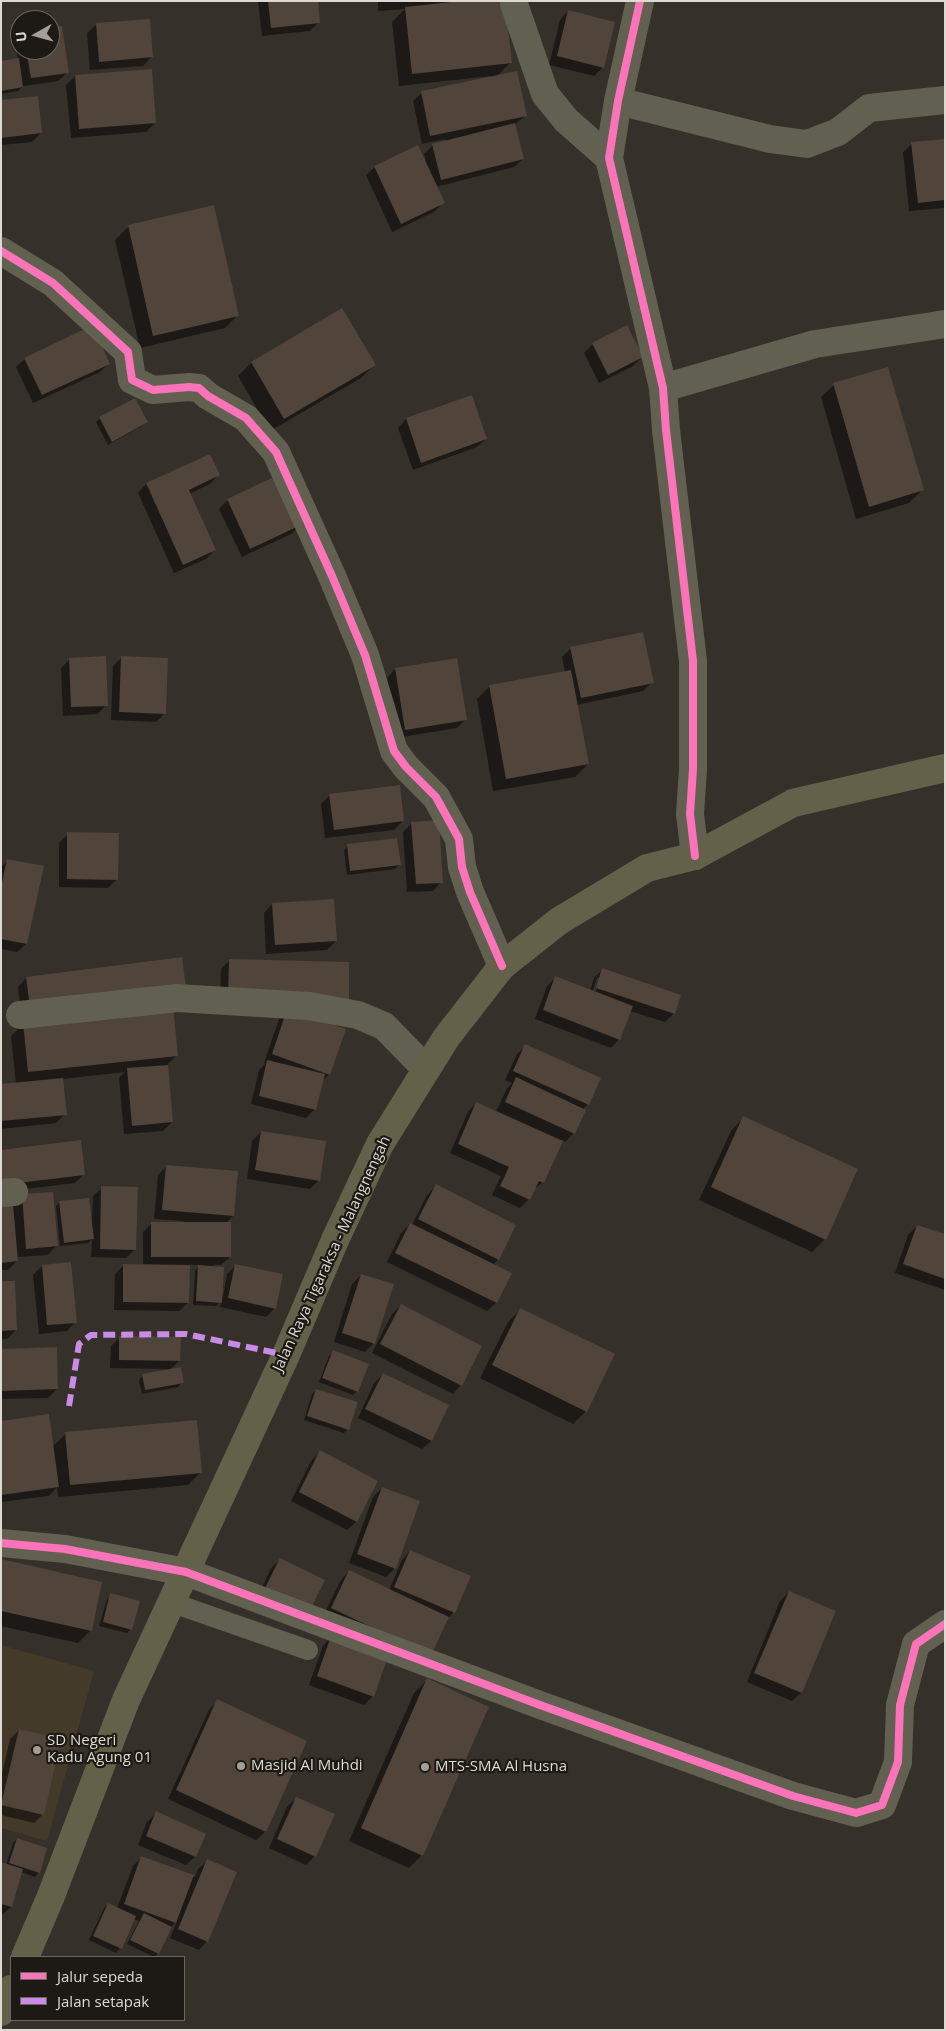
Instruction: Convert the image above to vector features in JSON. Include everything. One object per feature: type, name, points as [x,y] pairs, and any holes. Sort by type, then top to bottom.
[{"type":"main road","name":"Jalan Raya Tigaraksa - Malangnengah","points":[[25,1956],[51,1896],[126,1700],[286,1355],[335,1240],[380,1144],[446,1038],[502,966],[559,921],[647,868],[695,856],[793,803],[945,768]]},
{"type":"main road","points":[[1,2012],[10,1991]]},
{"type":"street","points":[[640,1],[618,101],[609,158],[663,388],[666,430],[693,661],[693,769],[690,814],[695,856]]},
{"type":"street","points":[[514,4],[544,94],[566,120],[609,158]]},
{"type":"street","points":[[618,101],[770,140],[807,144],[838,132],[869,108],[945,100]]},
{"type":"street","points":[[1,251],[53,283],[128,352],[132,380],[152,390],[189,386],[199,388],[208,396],[246,418],[276,452],[365,655],[394,751],[406,767],[436,797],[459,839],[462,867],[470,892],[502,966]]},
{"type":"street","points":[[663,388],[815,344],[945,324]]},
{"type":"street","points":[[20,1015],[177,998],[310,1006],[358,1015],[384,1026],[426,1069]]},
{"type":"street","points":[[1,1543],[65,1549],[186,1572],[540,1705],[774,1789],[856,1812],[882,1805],[898,1762],[900,1705],[916,1644],[945,1624]]},
{"type":"lane","points":[[170,1602],[308,1650]]},
{"type":"shaded area","name":"SD Negeri Kadu Agung 01","points":[[1,1645],[94,1671],[47,1841],[1,1828]]},
{"type":"building","points":[[268,1],[318,1],[320,23],[271,28]]},
{"type":"building","points":[[460,1],[505,1],[512,63],[412,74],[405,7]]},
{"type":"building","points":[[568,10],[615,22],[604,68],[557,56]]},
{"type":"building","points":[[150,19],[153,57],[99,62],[96,23]]},
{"type":"building","points":[[60,26],[62,26],[69,73],[31,78],[28,60],[60,60]]},
{"type":"building","points":[[19,60],[23,87],[1,91],[1,61]]},
{"type":"building","points":[[152,69],[156,123],[79,129],[75,75]]},
{"type":"building","points":[[517,71],[527,116],[430,136],[421,91]]},
{"type":"building","points":[[38,96],[42,133],[1,138],[1,100]]},
{"type":"building","points":[[515,123],[524,159],[441,180],[432,144]]},
{"type":"building","points":[[945,139],[945,200],[918,203],[911,142]]},
{"type":"building","points":[[418,145],[445,203],[401,224],[374,166]]},
{"type":"building","points":[[214,205],[239,316],[153,336],[128,225]]},
{"type":"building","points":[[342,308],[376,365],[284,419],[251,362]]},
{"type":"building","points":[[93,325],[110,364],[42,395],[24,358]]},
{"type":"building","points":[[627,325],[643,357],[608,375],[592,343]]},
{"type":"building","points":[[888,367],[924,490],[869,507],[833,383]]},
{"type":"building","points":[[472,395],[487,439],[421,463],[406,418]]},
{"type":"building","points":[[135,398],[148,422],[112,442],[99,417]]},
{"type":"building","points":[[210,454],[220,475],[189,490],[216,550],[183,565],[146,483]]},
{"type":"building","points":[[278,475],[301,525],[250,549],[227,499]]},
{"type":"building","points":[[643,632],[654,683],[581,698],[570,647]]},
{"type":"building","points":[[106,656],[108,706],[71,707],[69,658]]},
{"type":"building","points":[[121,656],[168,658],[166,714],[119,712]]},
{"type":"building","points":[[457,658],[467,720],[405,730],[395,668]]},
{"type":"building","points":[[571,670],[589,764],[506,779],[489,685]]},
{"type":"building","points":[[400,785],[404,821],[334,830],[329,794]]},
{"type":"building","points":[[439,820],[443,883],[416,884],[411,822]]},
{"type":"building","points":[[67,832],[119,833],[118,880],[67,879]]},
{"type":"building","points":[[397,838],[401,865],[350,871],[347,844]]},
{"type":"building","points":[[7,859],[44,866],[27,944],[1,939],[1,887]]},
{"type":"building","points":[[334,899],[337,941],[275,945],[272,903]]},
{"type":"building","points":[[182,957],[186,988],[30,1007],[26,977]]},
{"type":"building","points":[[229,959],[349,962],[349,1000],[228,997]]},
{"type":"building","points":[[602,968],[681,995],[675,1014],[596,988]]},
{"type":"building","points":[[555,976],[633,1006],[620,1040],[543,1010]]},
{"type":"building","points":[[173,1006],[178,1056],[28,1072],[23,1022]]},
{"type":"building","points":[[287,1009],[346,1029],[330,1075],[272,1054]]},
{"type":"building","points":[[525,1044],[601,1078],[589,1105],[513,1071]]},
{"type":"building","points":[[267,1060],[325,1074],[316,1110],[259,1096]]},
{"type":"building","points":[[168,1065],[173,1122],[132,1126],[127,1068]]},
{"type":"building","points":[[516,1077],[586,1110],[575,1134],[505,1102]]},
{"type":"building","points":[[63,1078],[67,1115],[1,1121],[1,1084]]},
{"type":"building","points":[[476,1102],[563,1141],[544,1183],[539,1181],[530,1200],[500,1186],[509,1167],[458,1144]]},
{"type":"building","points":[[743,1116],[858,1169],[826,1240],[711,1187]]},
{"type":"building","points":[[261,1131],[326,1141],[320,1181],[255,1170]]},
{"type":"building","points":[[81,1140],[85,1175],[1,1185],[1,1150]]},
{"type":"building","points":[[166,1165],[238,1171],[234,1216],[162,1210]]},
{"type":"building","points":[[436,1184],[516,1225],[499,1260],[418,1219]]},
{"type":"building","points":[[101,1186],[138,1187],[136,1250],[100,1249]]},
{"type":"building","points":[[53,1192],[58,1246],[26,1249],[22,1194]]},
{"type":"building","points":[[89,1198],[94,1239],[64,1243],[59,1201]]},
{"type":"building","points":[[13,1204],[18,1261],[1,1263],[1,1205]]},
{"type":"building","points":[[151,1222],[231,1222],[231,1257],[151,1257]]},
{"type":"building","points":[[410,1223],[512,1273],[497,1303],[395,1253]]},
{"type":"building","points":[[917,1225],[945,1234],[945,1279],[903,1264]]},
{"type":"building","points":[[71,1262],[77,1323],[47,1325],[42,1265]]},
{"type":"building","points":[[123,1264],[190,1265],[189,1303],[123,1302]]},
{"type":"building","points":[[235,1264],[283,1274],[276,1309],[228,1298]]},
{"type":"building","points":[[198,1265],[224,1267],[222,1303],[196,1301]]},
{"type":"building","points":[[361,1274],[394,1284],[375,1344],[342,1333]]},
{"type":"building","points":[[1,1281],[15,1281],[17,1330],[1,1331]]},
{"type":"building","points":[[401,1304],[482,1346],[462,1386],[380,1344]]},
{"type":"building","points":[[520,1308],[615,1354],[587,1412],[492,1365]]},
{"type":"building","points":[[119,1336],[181,1337],[180,1361],[119,1360]]},
{"type":"building","points":[[57,1347],[58,1389],[1,1391],[1,1349]]},
{"type":"building","points":[[333,1350],[369,1364],[358,1392],[322,1378]]},
{"type":"building","points":[[181,1367],[184,1383],[145,1390],[142,1374]]},
{"type":"building","points":[[383,1373],[449,1405],[432,1441],[365,1409]]},
{"type":"building","points":[[316,1389],[358,1402],[349,1430],[307,1416]]},
{"type":"building","points":[[49,1414],[59,1487],[1,1495],[1,1421]]},
{"type":"building","points":[[197,1420],[202,1473],[70,1485],[65,1432]]},
{"type":"building","points":[[320,1450],[378,1481],[357,1522],[299,1492]]},
{"type":"building","points":[[382,1487],[420,1501],[396,1569],[357,1554]]},
{"type":"building","points":[[410,1550],[471,1576],[455,1613],[394,1587]]},
{"type":"building","points":[[280,1558],[325,1580],[307,1616],[262,1594]]},
{"type":"building","points":[[1,1559],[102,1582],[92,1631],[1,1611]]},
{"type":"building","points":[[349,1570],[449,1617],[431,1655],[331,1608]]},
{"type":"building","points":[[789,1591],[836,1611],[802,1693],[754,1673]]},
{"type":"building","points":[[110,1593],[140,1601],[132,1630],[103,1622]]},
{"type":"building","points":[[331,1636],[388,1656],[374,1697],[317,1676]]},
{"type":"building","name":"MTS-SMA Al Husna","points":[[427,1678],[489,1707],[423,1856],[361,1828]]},
{"type":"building","name":"Masjid Al Muhdi","points":[[217,1699],[307,1741],[266,1832],[176,1790]]},
{"type":"building","points":[[19,1729],[61,1739],[44,1815],[1,1805]]},
{"type":"building","points":[[296,1797],[335,1814],[316,1857],[277,1839]]},
{"type":"building","points":[[156,1811],[206,1834],[196,1857],[146,1836]]},
{"type":"building","points":[[17,1838],[47,1848],[40,1873],[9,1863]]},
{"type":"building","points":[[141,1856],[194,1875],[176,1923],[124,1904]]},
{"type":"building","points":[[207,1859],[237,1872],[208,1942],[178,1929]]},
{"type":"building","points":[[1,1862],[23,1869],[12,1907],[1,1904]]},
{"type":"building","points":[[108,1903],[136,1916],[122,1949],[93,1936]]},
{"type":"building","points":[[144,1913],[172,1927],[159,1954],[130,1940]]},
{"type":"marked path","points":[[69,1406],[79,1344],[91,1335],[186,1334],[286,1355]]},
{"type":"cycle path","points":[[640,1],[618,101],[609,158],[663,388],[666,430],[693,661],[693,769],[690,814],[695,856]]},
{"type":"cycle path","points":[[1,251],[53,283],[128,352],[132,380],[153,390],[199,388],[208,396],[246,418],[276,452],[365,655],[394,751],[406,767],[436,797],[459,839],[462,867],[470,892],[502,966]]},
{"type":"cycle path","points":[[1,1543],[65,1549],[186,1572],[540,1705],[793,1796],[856,1813],[882,1805],[898,1762],[900,1705],[916,1644],[945,1624]]},
{"type":"place","name":"SD Negeri Kadu Agung 01","points":[[37,1750]]},
{"type":"place","name":"Masjid Al Muhdi","points":[[241,1766]]},
{"type":"place","name":"MTS-SMA Al Husna","points":[[425,1767]]}]
